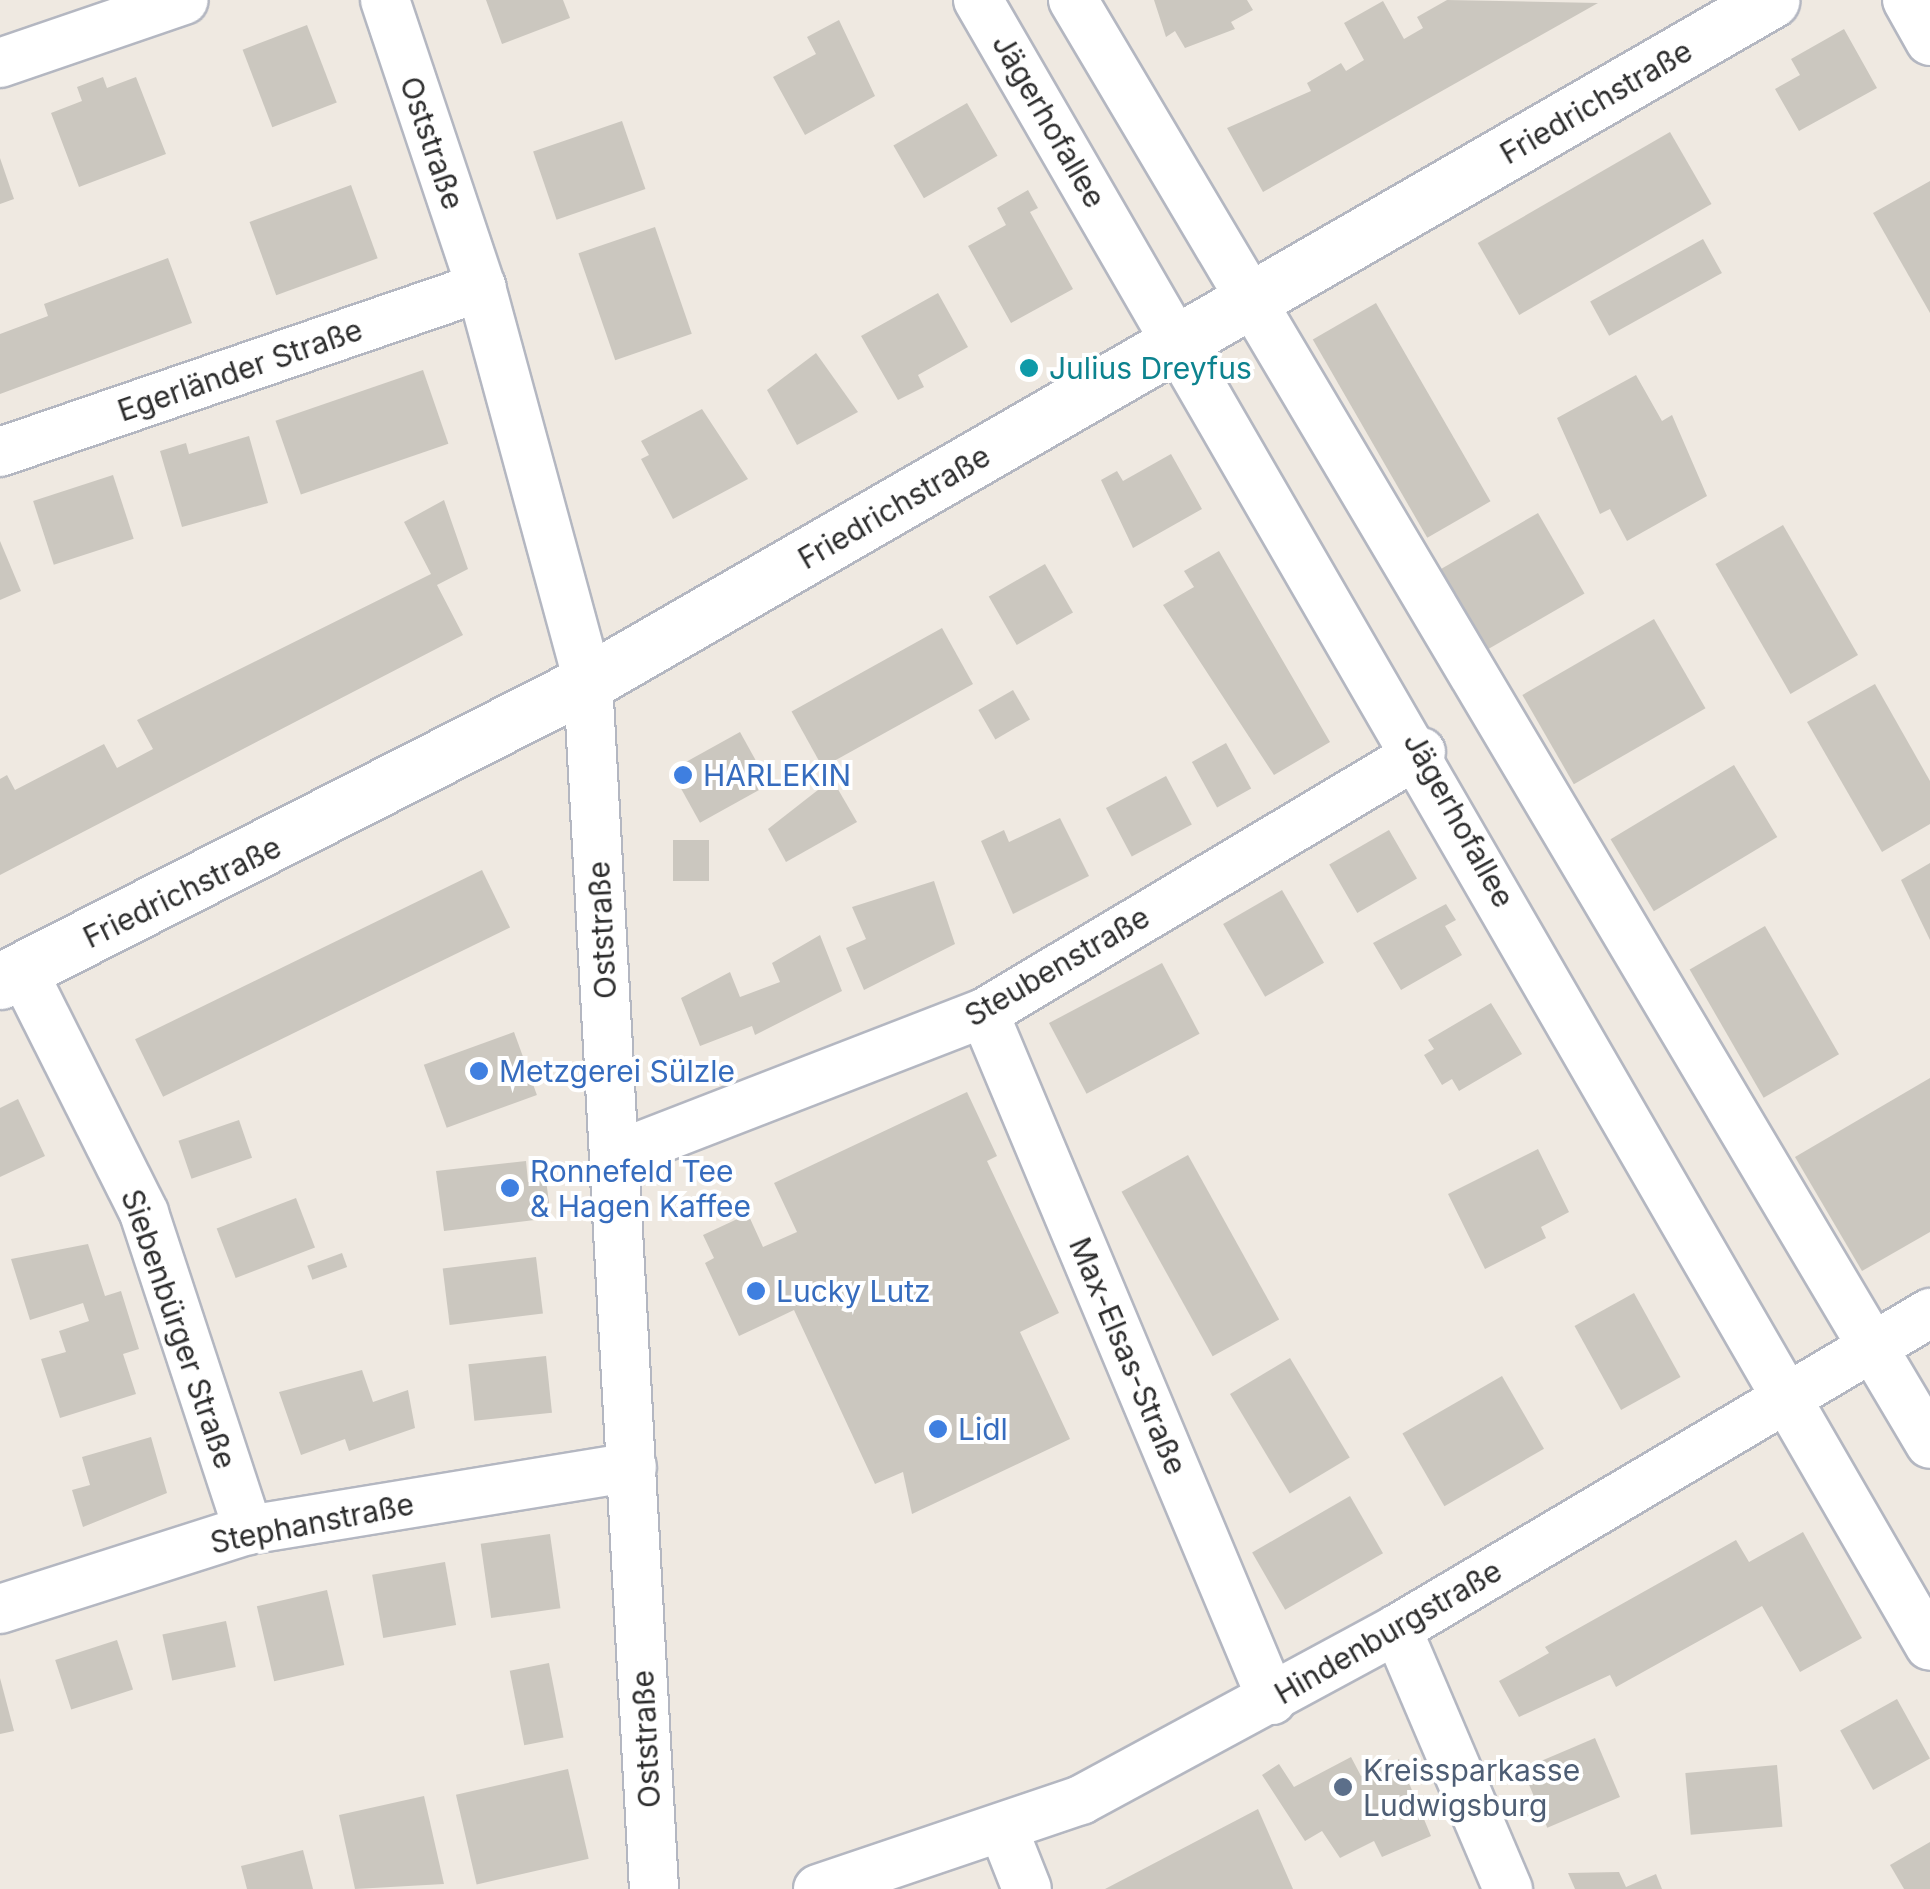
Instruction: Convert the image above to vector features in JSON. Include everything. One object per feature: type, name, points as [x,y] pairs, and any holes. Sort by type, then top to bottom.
[{"type":"main road","name":"Friedrichstraße","points":[[11,975],[588,682],[1250,304],[1771,0]]},
{"type":"street","points":[[0,63],[184,0]]},
{"type":"street","name":"Oststraße","points":[[384,0],[480,287],[588,682],[654,1889]]},
{"type":"street","name":"Jägerhofallee","points":[[978,0],[1421,752],[1782,1397],[1930,1646]]},
{"type":"street","points":[[1073,0],[1930,1444]]},
{"type":"street","points":[[1907,0],[1930,41]]},
{"type":"street","name":"Egerländer Straße","points":[[0,452],[480,287]]},
{"type":"street","name":"Steubenstraße","points":[[615,1156],[984,1012],[1421,752]]},
{"type":"street","name":"Siebenbürger Straße","points":[[11,975],[144,1213],[248,1530]]},
{"type":"street","name":"Max-Elsas-Straße","points":[[984,1012],[1272,1700]]},
{"type":"street","name":"Hindenburgstraße","points":[[818,1889],[1004,1831],[1272,1700],[1782,1397],[1930,1314]]},
{"type":"street","name":"Stephanstraße","points":[[0,1609],[248,1530],[632,1467]]},
{"type":"street","points":[[1397,1629],[1508,1889]]},
{"type":"street","points":[[1004,1831],[1027,1889]]},
{"type":"building","points":[[486,0],[563,0],[570,18],[502,44]]},
{"type":"building","points":[[1154,0],[1247,0],[1253,10],[1231,22],[1235,29],[1185,48],[1175,31],[1166,37]]},
{"type":"building","points":[[1447,0],[1598,3],[1263,192],[1227,128],[1311,91],[1307,83],[1341,63],[1346,71],[1364,60],[1344,23],[1383,1],[1404,39],[1423,28],[1417,17]]},
{"type":"building","points":[[839,20],[875,96],[805,135],[773,77],[816,54],[807,37]]},
{"type":"building","points":[[307,25],[337,102],[272,127],[243,50]]},
{"type":"building","points":[[1844,29],[1877,88],[1799,131],[1775,89],[1800,75],[1791,59]]},
{"type":"building","points":[[103,77],[107,88],[136,77],[166,154],[79,187],[51,113],[82,101],[77,87]]},
{"type":"building","points":[[967,103],[998,156],[924,198],[893,146]]},
{"type":"building","points":[[622,121],[645,189],[557,220],[533,152]]},
{"type":"building","points":[[1670,132],[1712,204],[1519,315],[1478,243]]},
{"type":"building","points":[[0,158],[14,199],[0,204]]},
{"type":"building","points":[[1930,181],[1930,313],[1873,213]]},
{"type":"building","points":[[351,185],[378,258],[276,295],[250,222]]},
{"type":"building","points":[[1028,190],[1038,208],[1030,212],[1073,289],[1011,323],[968,246],[1006,225],[997,208]]},
{"type":"building","points":[[655,227],[692,334],[615,360],[578,253]]},
{"type":"building","points":[[1703,239],[1722,273],[1609,336],[1590,302]]},
{"type":"building","points":[[168,258],[192,323],[0,394],[0,334],[48,316],[44,304]]},
{"type":"building","points":[[938,293],[968,347],[918,375],[924,387],[898,400],[861,336]]},
{"type":"building","points":[[1376,303],[1490,501],[1427,538],[1313,340]]},
{"type":"building","points":[[816,353],[858,412],[797,445],[767,390]]},
{"type":"building","points":[[423,370],[448,444],[301,495],[275,421]]},
{"type":"building","points":[[1636,375],[1662,421],[1672,415],[1707,496],[1627,541],[1610,509],[1600,514],[1557,418]]},
{"type":"building","points":[[702,409],[748,479],[673,519],[641,459],[649,455],[641,441]]},
{"type":"building","points":[[249,436],[268,503],[182,527],[160,451],[186,443],[189,454]]},
{"type":"building","points":[[1171,454],[1202,509],[1133,548],[1101,480],[1117,471],[1123,481]]},
{"type":"building","points":[[113,475],[134,539],[54,565],[33,501]]},
{"type":"building","points":[[444,500],[468,569],[437,585],[463,635],[0,875],[0,779],[7,775],[15,790],[104,744],[117,768],[153,749],[137,720],[431,574],[404,522]]},
{"type":"building","points":[[1538,513],[1584,594],[1487,650],[1440,570]]},
{"type":"building","points":[[1783,525],[1858,655],[1790,694],[1715,564]]},
{"type":"building","points":[[0,541],[21,591],[0,600]]},
{"type":"building","points":[[1219,551],[1330,742],[1274,775],[1163,605],[1194,587],[1184,571]]},
{"type":"building","points":[[1045,564],[1073,612],[1017,645],[989,596]]},
{"type":"building","points":[[1654,619],[1706,708],[1574,784],[1522,695]]},
{"type":"building","points":[[942,628],[973,684],[823,767],[792,711]]},
{"type":"building","points":[[1875,684],[1930,781],[1930,824],[1882,852],[1807,722]]},
{"type":"building","points":[[1013,690],[1030,719],[995,739],[978,710]]},
{"type":"building","points":[[740,732],[769,784],[700,823],[671,770]]},
{"type":"building","points":[[1226,743],[1251,788],[1217,807],[1192,762]]},
{"type":"building","points":[[1734,765],[1777,837],[1654,911],[1611,839]]},
{"type":"building","points":[[1166,776],[1192,825],[1132,856],[1106,808]]},
{"type":"building","points":[[832,779],[857,822],[786,862],[768,829]]},
{"type":"building","points":[[1060,818],[1089,876],[1013,914],[981,841],[1004,830],[1009,842]]},
{"type":"building","points":[[1389,830],[1417,878],[1357,913],[1329,865]]},
{"type":"building","points":[[673,840],[709,840],[709,881],[673,881]]},
{"type":"building","points":[[1930,863],[1930,940],[1901,880]]},
{"type":"building","points":[[482,870],[510,928],[163,1097],[135,1039]]},
{"type":"building","points":[[934,881],[955,944],[864,990],[846,948],[866,939],[852,907]]},
{"type":"building","points":[[1282,890],[1324,963],[1265,997],[1223,924]]},
{"type":"building","points":[[1446,904],[1456,920],[1445,926],[1462,955],[1401,990],[1373,943]]},
{"type":"building","points":[[1765,926],[1839,1054],[1764,1098],[1690,970]]},
{"type":"building","points":[[820,935],[842,991],[755,1035],[752,1026],[700,1046],[681,998],[730,972],[740,997],[780,982],[772,963]]},
{"type":"building","points":[[1162,963],[1200,1034],[1087,1094],[1049,1023]]},
{"type":"building","points":[[1491,1003],[1522,1054],[1459,1091],[1452,1079],[1442,1085],[1424,1055],[1434,1049],[1428,1040]]},
{"type":"building","points":[[514,1032],[537,1095],[447,1128],[424,1065]]},
{"type":"building","points":[[1930,1078],[1930,1232],[1862,1271],[1795,1157]]},
{"type":"building","points":[[967,1092],[997,1156],[987,1161],[1059,1313],[1020,1332],[1070,1439],[912,1514],[903,1472],[875,1484],[794,1310],[739,1336],[705,1263],[714,1258],[703,1235],[748,1214],[763,1247],[797,1232],[774,1183]]},
{"type":"building","points":[[18,1099],[45,1156],[0,1177],[0,1108]]},
{"type":"building","points":[[239,1120],[252,1158],[192,1179],[178,1141]]},
{"type":"building","points":[[1538,1149],[1569,1212],[1541,1227],[1546,1238],[1485,1269],[1448,1194]]},
{"type":"building","points":[[1188,1155],[1279,1319],[1213,1356],[1122,1192]]},
{"type":"building","points":[[526,1161],[528,1182],[546,1180],[551,1218],[444,1231],[436,1171]]},
{"type":"building","points":[[296,1198],[315,1247],[236,1278],[217,1228]]},
{"type":"building","points":[[88,1244],[105,1296],[121,1291],[139,1349],[123,1354],[136,1394],[60,1418],[41,1359],[66,1352],[59,1331],[89,1321],[83,1303],[30,1320],[11,1259]]},
{"type":"building","points":[[342,1253],[347,1267],[312,1280],[307,1266]]},
{"type":"building","points":[[536,1257],[543,1314],[450,1325],[443,1268]]},
{"type":"building","points":[[1634,1293],[1681,1377],[1621,1410],[1575,1326]]},
{"type":"building","points":[[546,1356],[552,1413],[474,1421],[468,1364]]},
{"type":"building","points":[[1290,1358],[1350,1457],[1290,1493],[1230,1394]]},
{"type":"building","points":[[362,1370],[373,1402],[408,1390],[415,1428],[349,1451],[345,1439],[301,1455],[279,1392]]},
{"type":"building","points":[[1502,1376],[1544,1449],[1444,1506],[1402,1434]]},
{"type":"building","points":[[151,1437],[167,1493],[83,1527],[72,1490],[90,1485],[82,1457]]},
{"type":"building","points":[[1350,1496],[1383,1553],[1285,1610],[1252,1552]]},
{"type":"building","points":[[1803,1532],[1862,1638],[1800,1672],[1762,1606],[1616,1687],[1610,1675],[1519,1717],[1499,1681],[1549,1653],[1545,1647],[1736,1540],[1749,1562]]},
{"type":"building","points":[[550,1534],[560,1608],[491,1618],[481,1544]]},
{"type":"building","points":[[445,1562],[456,1625],[383,1638],[372,1575]]},
{"type":"building","points":[[327,1590],[344,1665],[274,1681],[257,1606]]},
{"type":"building","points":[[226,1621],[236,1667],[172,1680],[162,1635]]},
{"type":"building","points":[[117,1640],[133,1689],[71,1710],[55,1660]]},
{"type":"building","points":[[549,1663],[564,1738],[524,1745],[510,1671]]},
{"type":"building","points":[[0,1678],[14,1731],[0,1734]]},
{"type":"building","points":[[1897,1699],[1930,1758],[1873,1790],[1840,1731]]},
{"type":"building","points":[[1595,1738],[1620,1797],[1547,1828],[1522,1769]]},
{"type":"building","points":[[1351,1757],[1361,1776],[1399,1759],[1431,1836],[1382,1857],[1374,1841],[1340,1858],[1322,1831],[1305,1841],[1262,1775],[1279,1764],[1294,1787]]},
{"type":"building","points":[[1777,1765],[1782,1827],[1691,1835],[1685,1773]]},
{"type":"building","points":[[568,1769],[589,1859],[477,1885],[456,1795]]},
{"type":"building","points":[[424,1796],[444,1884],[355,1889],[339,1815]]},
{"type":"building","points":[[1258,1809],[1293,1889],[1105,1889],[1149,1866]]},
{"type":"building","points":[[1930,1842],[1930,1889],[1904,1889],[1890,1865]]},
{"type":"building","points":[[303,1850],[313,1889],[247,1889],[241,1866]]},
{"type":"building","points":[[1619,1872],[1626,1887],[1656,1874],[1662,1889],[1575,1889],[1568,1873]]},
{"type":"place","name":"Julius Dreyfus","points":[[1029,368]]},
{"type":"place","name":"HARLEKIN","points":[[683,775]]},
{"type":"place","name":"Metzgerei Sülzle","points":[[479,1071]]},
{"type":"place","name":"Ronnefeld Tee & Hagen Kaffee","points":[[510,1188]]},
{"type":"place","name":"Lucky Lutz","points":[[756,1291]]},
{"type":"place","name":"Lidl","points":[[938,1429]]},
{"type":"place","name":"Kreissparkasse Ludwigsburg","points":[[1343,1787]]}]
